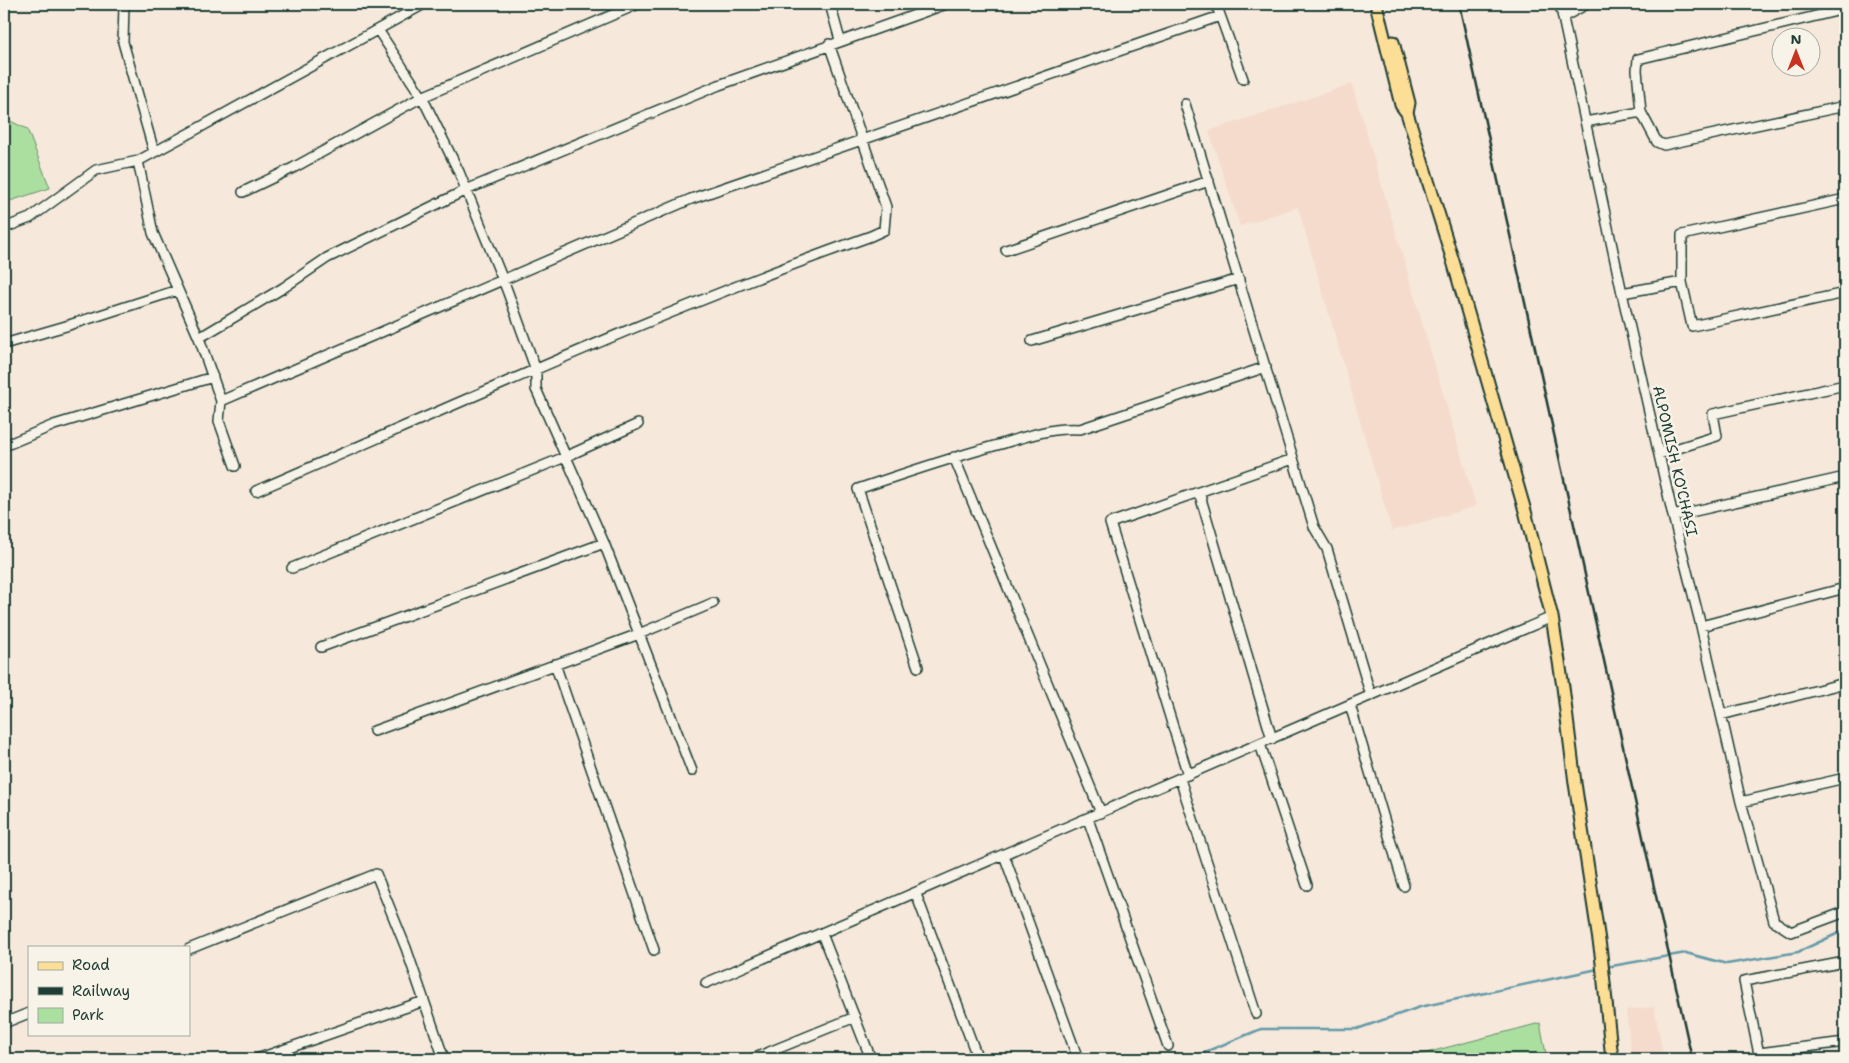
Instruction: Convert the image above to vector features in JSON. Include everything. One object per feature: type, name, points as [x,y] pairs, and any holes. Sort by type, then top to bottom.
[{"type":"main road","points":[[1376,4],[1401,105],[1407,113],[1454,261],[1525,511],[1552,617],[1564,687],[1575,783],[1601,954],[1612,1059]]},
{"type":"main road","points":[[1383,4],[1409,103],[1407,113]]},
{"type":"street","points":[[124,4],[123,42],[154,152]]},
{"type":"street","points":[[4,228],[30,218],[96,170],[138,161],[424,4]]},
{"type":"street","points":[[243,192],[293,168],[422,97],[638,4]]},
{"type":"street","points":[[830,4],[840,40]]},
{"type":"street","points":[[199,338],[283,288],[327,258],[466,190],[719,85],[840,40],[946,4]]},
{"type":"street","points":[[1216,4],[1243,79]]},
{"type":"street","name":"ALPOMISH KO'CHASI","points":[[1560,4],[1658,454],[1701,626],[1741,802],[1774,922],[1791,932],[1845,912]]},
{"type":"street","points":[[1563,17],[1587,4]]},
{"type":"street","points":[[1845,9],[1638,59],[1637,70],[1642,112],[1657,142],[1664,144],[1845,106]]},
{"type":"street","points":[[221,401],[691,199],[1220,16]]},
{"type":"street","points":[[378,30],[422,97],[459,172],[503,281],[536,370],[536,390],[604,543],[692,771]]},
{"type":"street","points":[[256,491],[536,370],[773,271],[884,230],[886,207],[829,44]]},
{"type":"street","points":[[1185,104],[1314,527],[1327,549],[1371,696]]},
{"type":"street","points":[[1585,122],[1642,112]]},
{"type":"street","points":[[138,161],[153,233],[199,338],[221,401],[219,421],[235,466]]},
{"type":"street","points":[[1006,250],[1209,181]]},
{"type":"street","points":[[1845,198],[1682,235],[1682,282],[1692,326],[1845,293]]},
{"type":"street","points":[[1032,341],[1239,279]]},
{"type":"street","points":[[1622,293],[1682,282]]},
{"type":"street","points":[[4,344],[178,290]]},
{"type":"street","points":[[918,667],[858,488],[954,457],[1062,428],[1080,429],[1266,367]]},
{"type":"street","points":[[4,446],[54,425],[212,377]]},
{"type":"street","points":[[1658,454],[1717,436],[1713,414],[1845,385]]},
{"type":"street","points":[[292,568],[565,457],[638,424]]},
{"type":"street","points":[[954,457],[1101,813]]},
{"type":"street","points":[[1256,1014],[1110,523],[1293,458]]},
{"type":"street","points":[[1673,516],[1845,477]]},
{"type":"street","points":[[1199,492],[1272,739]]},
{"type":"street","points":[[321,647],[604,543]]},
{"type":"street","points":[[1701,626],[1845,588]]},
{"type":"street","points":[[374,731],[639,634],[713,603]]},
{"type":"street","points":[[706,984],[1552,617]]},
{"type":"street","points":[[555,664],[654,950]]},
{"type":"street","points":[[1721,715],[1845,684]]},
{"type":"street","points":[[1350,705],[1404,886]]},
{"type":"street","points":[[1260,744],[1307,885]]},
{"type":"street","points":[[1741,802],[1845,778]]},
{"type":"street","points":[[1088,819],[1168,1046]]},
{"type":"street","points":[[1004,855],[1078,1059]]},
{"type":"street","points":[[190,949],[376,874],[406,948],[444,1059]]},
{"type":"street","points":[[916,894],[978,1059]]},
{"type":"street","points":[[822,934],[871,1059]]},
{"type":"street","points":[[1845,962],[1744,981],[1759,1056],[1845,1042]]},
{"type":"street","points":[[256,1059],[424,1002]]},
{"type":"street","points":[[4,1023],[28,1013]]},
{"type":"street","points":[[752,1059],[854,1017]]},
{"type":"shaded area","points":[[1352,84],[1476,506],[1392,531],[1298,207],[1240,226],[1209,131]]},
{"type":"shaded area","points":[[1654,1007],[1664,1059],[1632,1059],[1626,1010]]},
{"type":"green space","points":[[4,118],[27,129],[50,188],[4,203]]},
{"type":"green space","points":[[1540,1023],[1547,1059],[1403,1059]]},
{"type":"waterway","points":[[1606,967],[1686,953],[1727,964],[1798,952],[1845,930]]},
{"type":"waterway","points":[[1188,1059],[1261,1029],[1357,1029],[1420,1007],[1598,969]]},
{"type":"railway","points":[[1459,4],[1692,1059]]}]
